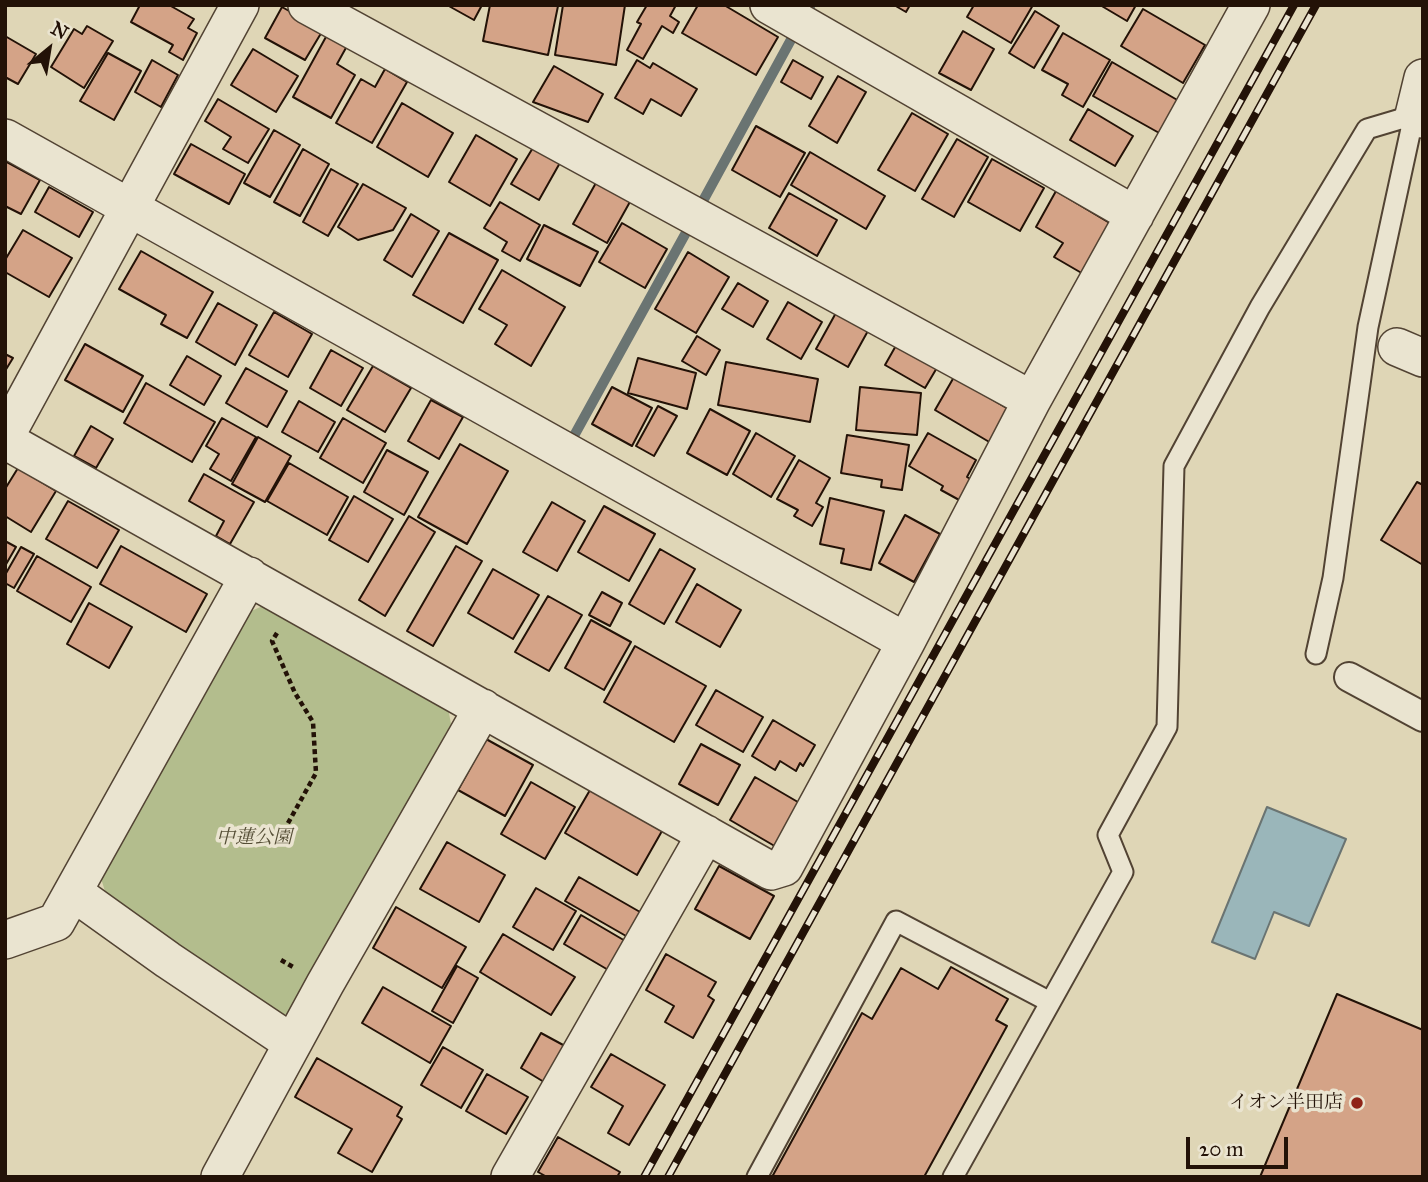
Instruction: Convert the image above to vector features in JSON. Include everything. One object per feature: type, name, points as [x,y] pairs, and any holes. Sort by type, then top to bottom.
[{"type":"street","points":[[240,5],[5,438],[771,871],[784,867],[906,642],[1032,400],[1251,5]]},
{"type":"street","points":[[307,5],[1032,400]]},
{"type":"street","points":[[769,5],[1135,215]]},
{"type":"street","points":[[1418,117],[1423,78]]},
{"type":"street","points":[[5,138],[906,642]]},
{"type":"street","points":[[5,940],[56,922],[248,576]]},
{"type":"street","points":[[1349,677],[1423,716]]},
{"type":"street","points":[[220,1177],[292,1043],[483,708]]},
{"type":"street","points":[[510,1177],[706,834]]},
{"type":"street","points":[[73,892],[292,1043]]},
{"type":"lane","points":[[953,1177],[1123,872],[1108,835],[1167,727],[1174,466],[1260,307],[1367,129],[1418,117],[1368,327],[1333,578],[1316,654]]},
{"type":"lane","points":[[757,1177],[895,921],[1050,1002]]},
{"type":"path","points":[[278,841],[316,773],[313,722],[295,693],[272,641],[295,602]]},
{"type":"green space","name":"中蓮公園","points":[[265,605],[448,708],[451,724],[289,1014],[278,1015],[107,898],[100,875],[249,612]]},
{"type":"water","points":[[1267,807],[1346,839],[1309,926],[1274,912],[1255,959],[1212,942]]},
{"type":"building","points":[[140,5],[169,5],[194,19],[188,28],[197,33],[183,60],[169,52],[173,45],[131,22]]},
{"type":"building","points":[[447,5],[482,5],[474,20]]},
{"type":"building","points":[[490,5],[558,6],[548,55],[483,41]]},
{"type":"building","points":[[563,5],[625,5],[616,65],[555,55]]},
{"type":"building","points":[[647,5],[676,5],[670,16],[679,22],[673,33],[662,26],[643,59],[627,50],[641,24],[637,22]]},
{"type":"building","points":[[698,5],[724,5],[778,37],[756,75],[682,33]]},
{"type":"building","points":[[894,5],[910,5],[906,12]]},
{"type":"building","points":[[974,5],[1033,5],[1011,43],[967,17]]},
{"type":"building","points":[[1100,5],[1136,5],[1127,21]]},
{"type":"building","points":[[282,7],[323,30],[305,60],[265,38]]},
{"type":"building","points":[[1143,9],[1205,45],[1183,83],[1121,46]]},
{"type":"building","points":[[1035,11],[1059,26],[1034,68],[1009,53]]},
{"type":"building","points":[[87,26],[113,41],[84,88],[51,67],[74,29],[82,34]]},
{"type":"building","points":[[963,31],[994,49],[971,90],[939,73]]},
{"type":"building","points":[[1063,33],[1110,60],[1083,107],[1062,95],[1068,84],[1042,70]]},
{"type":"building","points":[[327,35],[347,46],[337,64],[355,75],[331,118],[293,97]]},
{"type":"building","points":[[5,36],[36,54],[18,84],[5,77]]},
{"type":"building","points":[[253,49],[298,76],[276,112],[231,85]]},
{"type":"building","points":[[108,53],[141,71],[114,120],[80,101]]},
{"type":"building","points":[[152,60],[178,75],[161,107],[135,92]]},
{"type":"building","points":[[637,60],[650,68],[653,63],[697,89],[681,116],[651,99],[643,114],[615,98]]},
{"type":"building","points":[[793,60],[823,77],[811,99],[781,82]]},
{"type":"building","points":[[1112,62],[1179,101],[1161,134],[1093,96]]},
{"type":"building","points":[[554,66],[603,94],[588,122],[533,102]]},
{"type":"building","points":[[385,69],[407,82],[372,143],[336,123],[361,79],[375,87]]},
{"type":"building","points":[[838,76],[866,92],[837,143],[809,126]]},
{"type":"building","points":[[218,99],[269,129],[248,163],[223,149],[231,137],[205,121]]},
{"type":"building","points":[[402,103],[453,133],[428,177],[377,147]]},
{"type":"building","points":[[1088,109],[1133,136],[1115,166],[1070,140]]},
{"type":"building","points":[[912,113],[948,134],[915,191],[878,170]]},
{"type":"building","points":[[756,126],[805,153],[780,197],[732,170]]},
{"type":"building","points":[[274,130],[300,145],[270,197],[244,183]]},
{"type":"building","points":[[476,135],[517,159],[490,206],[449,182]]},
{"type":"building","points":[[957,139],[988,157],[954,217],[922,199]]},
{"type":"building","points":[[191,144],[245,174],[229,204],[174,174]]},
{"type":"building","points":[[534,146],[561,161],[539,200],[511,184]]},
{"type":"building","points":[[303,149],[329,164],[300,216],[274,202]]},
{"type":"building","points":[[810,152],[885,196],[866,229],[791,185]]},
{"type":"building","points":[[992,159],[1044,188],[1020,231],[968,202]]},
{"type":"building","points":[[5,161],[40,180],[21,214],[5,206]]},
{"type":"building","points":[[331,169],[358,184],[328,236],[303,222]]},
{"type":"building","points":[[597,181],[631,200],[607,243],[573,224]]},
{"type":"building","points":[[363,184],[406,208],[393,230],[358,240],[338,227]]},
{"type":"building","points":[[49,187],[93,212],[79,237],[35,212]]},
{"type":"building","points":[[1056,191],[1113,225],[1085,275],[1054,257],[1063,243],[1036,227]]},
{"type":"building","points":[[789,193],[837,220],[817,256],[769,228]]},
{"type":"building","points":[[500,202],[540,225],[520,261],[502,251],[507,242],[484,228]]},
{"type":"building","points":[[411,214],[439,231],[412,277],[384,260]]},
{"type":"building","points":[[622,223],[667,249],[645,288],[599,262]]},
{"type":"building","points":[[544,225],[598,252],[580,286],[527,259]]},
{"type":"building","points":[[23,230],[72,258],[49,297],[5,272],[5,260]]},
{"type":"building","points":[[449,233],[498,260],[463,323],[413,295]]},
{"type":"building","points":[[141,251],[213,292],[187,338],[161,324],[166,315],[119,289]]},
{"type":"building","points":[[688,252],[729,277],[696,333],[655,309]]},
{"type":"building","points":[[502,270],[565,307],[531,366],[495,344],[507,325],[479,309]]},
{"type":"building","points":[[738,283],[768,301],[753,327],[722,309]]},
{"type":"building","points":[[788,302],[822,322],[801,359],[767,339]]},
{"type":"building","points":[[218,303],[257,325],[235,365],[196,342]]},
{"type":"building","points":[[837,311],[869,329],[848,367],[816,349]]},
{"type":"building","points":[[274,312],[312,334],[288,377],[249,355]]},
{"type":"building","points":[[697,336],[720,350],[706,375],[682,361]]},
{"type":"building","points":[[898,342],[938,366],[925,388],[885,365]]},
{"type":"building","points":[[85,344],[143,376],[123,412],[65,380]]},
{"type":"building","points":[[331,350],[363,368],[341,406],[310,388]]},
{"type":"building","points":[[5,354],[13,358],[5,371]]},
{"type":"building","points":[[187,356],[221,376],[204,405],[170,385]]},
{"type":"building","points":[[638,358],[696,373],[687,409],[628,393]]},
{"type":"building","points":[[726,362],[818,379],[810,422],[718,405]]},
{"type":"building","points":[[373,366],[411,388],[385,432],[347,410]]},
{"type":"building","points":[[246,368],[287,391],[267,427],[226,403]]},
{"type":"building","points":[[954,377],[1010,410],[991,443],[935,410]]},
{"type":"building","points":[[146,383],[215,422],[192,462],[124,423]]},
{"type":"building","points":[[612,387],[652,408],[632,446],[592,424]]},
{"type":"building","points":[[860,387],[921,393],[917,435],[856,430]]},
{"type":"building","points":[[431,400],[463,417],[439,459],[408,441]]},
{"type":"building","points":[[299,401],[335,422],[318,452],[282,432]]},
{"type":"building","points":[[658,406],[677,416],[654,456],[636,446]]},
{"type":"building","points":[[710,409],[750,431],[727,475],[687,453]]},
{"type":"building","points":[[222,418],[256,437],[231,481],[210,469],[219,454],[206,446]]},
{"type":"building","points":[[343,418],[386,443],[363,483],[320,458]]},
{"type":"building","points":[[91,426],[113,439],[96,468],[74,456]]},
{"type":"building","points":[[756,433],[795,456],[771,497],[733,474]]},
{"type":"building","points":[[928,433],[976,460],[967,477],[972,480],[961,501],[941,490],[943,486],[909,466]]},
{"type":"building","points":[[847,435],[909,445],[902,490],[881,487],[882,480],[841,473]]},
{"type":"building","points":[[258,437],[291,456],[265,502],[232,484]]},
{"type":"building","points":[[460,444],[508,471],[467,544],[418,517]]},
{"type":"building","points":[[387,450],[428,472],[404,515],[364,492]]},
{"type":"building","points":[[799,460],[830,478],[816,503],[823,507],[812,526],[794,516],[798,510],[777,499]]},
{"type":"building","points":[[289,463],[348,497],[327,535],[267,501]]},
{"type":"building","points":[[18,468],[56,491],[31,532],[5,516],[5,489]]},
{"type":"building","points":[[204,474],[254,502],[230,544],[216,536],[224,521],[189,501]]},
{"type":"building","points":[[1417,482],[1423,485],[1423,565],[1381,540]]},
{"type":"building","points":[[354,496],[393,519],[368,562],[329,540]]},
{"type":"building","points":[[830,498],[884,511],[871,570],[841,563],[844,549],[820,544]]},
{"type":"building","points":[[68,501],[119,530],[97,568],[46,539]]},
{"type":"building","points":[[552,502],[585,521],[557,571],[523,552]]},
{"type":"building","points":[[604,506],[655,534],[629,581],[578,552]]},
{"type":"building","points":[[905,515],[940,534],[914,582],[879,563]]},
{"type":"building","points":[[409,516],[435,532],[385,616],[359,600]]},
{"type":"building","points":[[5,541],[16,547],[5,566]]},
{"type":"building","points":[[121,546],[207,594],[186,632],[100,584]]},
{"type":"building","points":[[456,546],[482,561],[433,646],[407,631]]},
{"type":"building","points":[[21,547],[34,554],[14,588],[5,583],[5,575]]},
{"type":"building","points":[[660,549],[695,569],[664,624],[629,604]]},
{"type":"building","points":[[37,556],[91,587],[71,622],[17,591]]},
{"type":"building","points":[[493,569],[539,595],[513,639],[468,613]]},
{"type":"building","points":[[697,584],[741,610],[720,647],[676,622]]},
{"type":"building","points":[[602,592],[622,603],[610,626],[589,615]]},
{"type":"building","points":[[548,596],[582,615],[549,671],[515,652]]},
{"type":"building","points":[[89,603],[132,627],[109,668],[67,644]]},
{"type":"building","points":[[591,620],[631,642],[604,690],[565,668]]},
{"type":"building","points":[[635,646],[706,686],[674,742],[604,702]]},
{"type":"building","points":[[716,690],[763,717],[743,752],[696,725]]},
{"type":"building","points":[[773,720],[815,745],[803,766],[800,763],[796,771],[780,761],[775,770],[752,756]]},
{"type":"building","points":[[486,739],[533,765],[505,816],[458,790]]},
{"type":"building","points":[[701,744],[740,765],[718,805],[679,784]]},
{"type":"building","points":[[755,777],[803,805],[778,848],[730,820]]},
{"type":"building","points":[[531,782],[575,807],[545,859],[501,834]]},
{"type":"building","points":[[590,790],[662,831],[637,875],[565,833]]},
{"type":"building","points":[[447,842],[505,875],[479,922],[420,889]]},
{"type":"building","points":[[719,866],[774,896],[750,939],[695,909]]},
{"type":"building","points":[[579,877],[647,916],[633,940],[565,901]]},
{"type":"building","points":[[536,888],[576,911],[553,950],[513,927]]},
{"type":"building","points":[[396,907],[466,947],[442,988],[373,948]]},
{"type":"building","points":[[581,915],[627,942],[610,971],[564,944]]},
{"type":"building","points":[[503,934],[575,977],[551,1015],[480,972]]},
{"type":"building","points":[[666,954],[716,982],[708,996],[714,1000],[693,1038],[665,1022],[674,1006],[646,990]]},
{"type":"building","points":[[457,966],[478,978],[453,1023],[432,1011]]},
{"type":"building","points":[[951,967],[1008,999],[996,1020],[1007,1026],[924,1177],[772,1177],[862,1013],[872,1019],[901,968],[938,989]]},
{"type":"building","points":[[383,987],[451,1026],[430,1063],[362,1023]]},
{"type":"building","name":"イオン半田店","points":[[1337,994],[1423,1030],[1423,1177],[1260,1177]]},
{"type":"building","points":[[541,1033],[565,1046],[544,1082],[521,1068]]},
{"type":"building","points":[[443,1047],[483,1070],[461,1108],[421,1085]]},
{"type":"building","points":[[611,1054],[665,1085],[629,1145],[608,1133],[623,1106],[591,1087]]},
{"type":"building","points":[[317,1058],[402,1107],[397,1116],[402,1119],[372,1172],[338,1153],[352,1129],[295,1097]]},
{"type":"building","points":[[487,1074],[528,1097],[506,1134],[466,1111]]},
{"type":"building","points":[[558,1137],[620,1172],[617,1177],[547,1177],[538,1172]]},
{"type":"waterway","points":[[704,199],[793,36]]},
{"type":"waterway","points":[[575,434],[688,229]]},
{"type":"railway","points":[[644,1177],[1294,5]]},
{"type":"railway","points":[[668,1177],[1316,5]]},
{"type":"place","name":"イオン半田店","points":[[1357,1103]]}]
